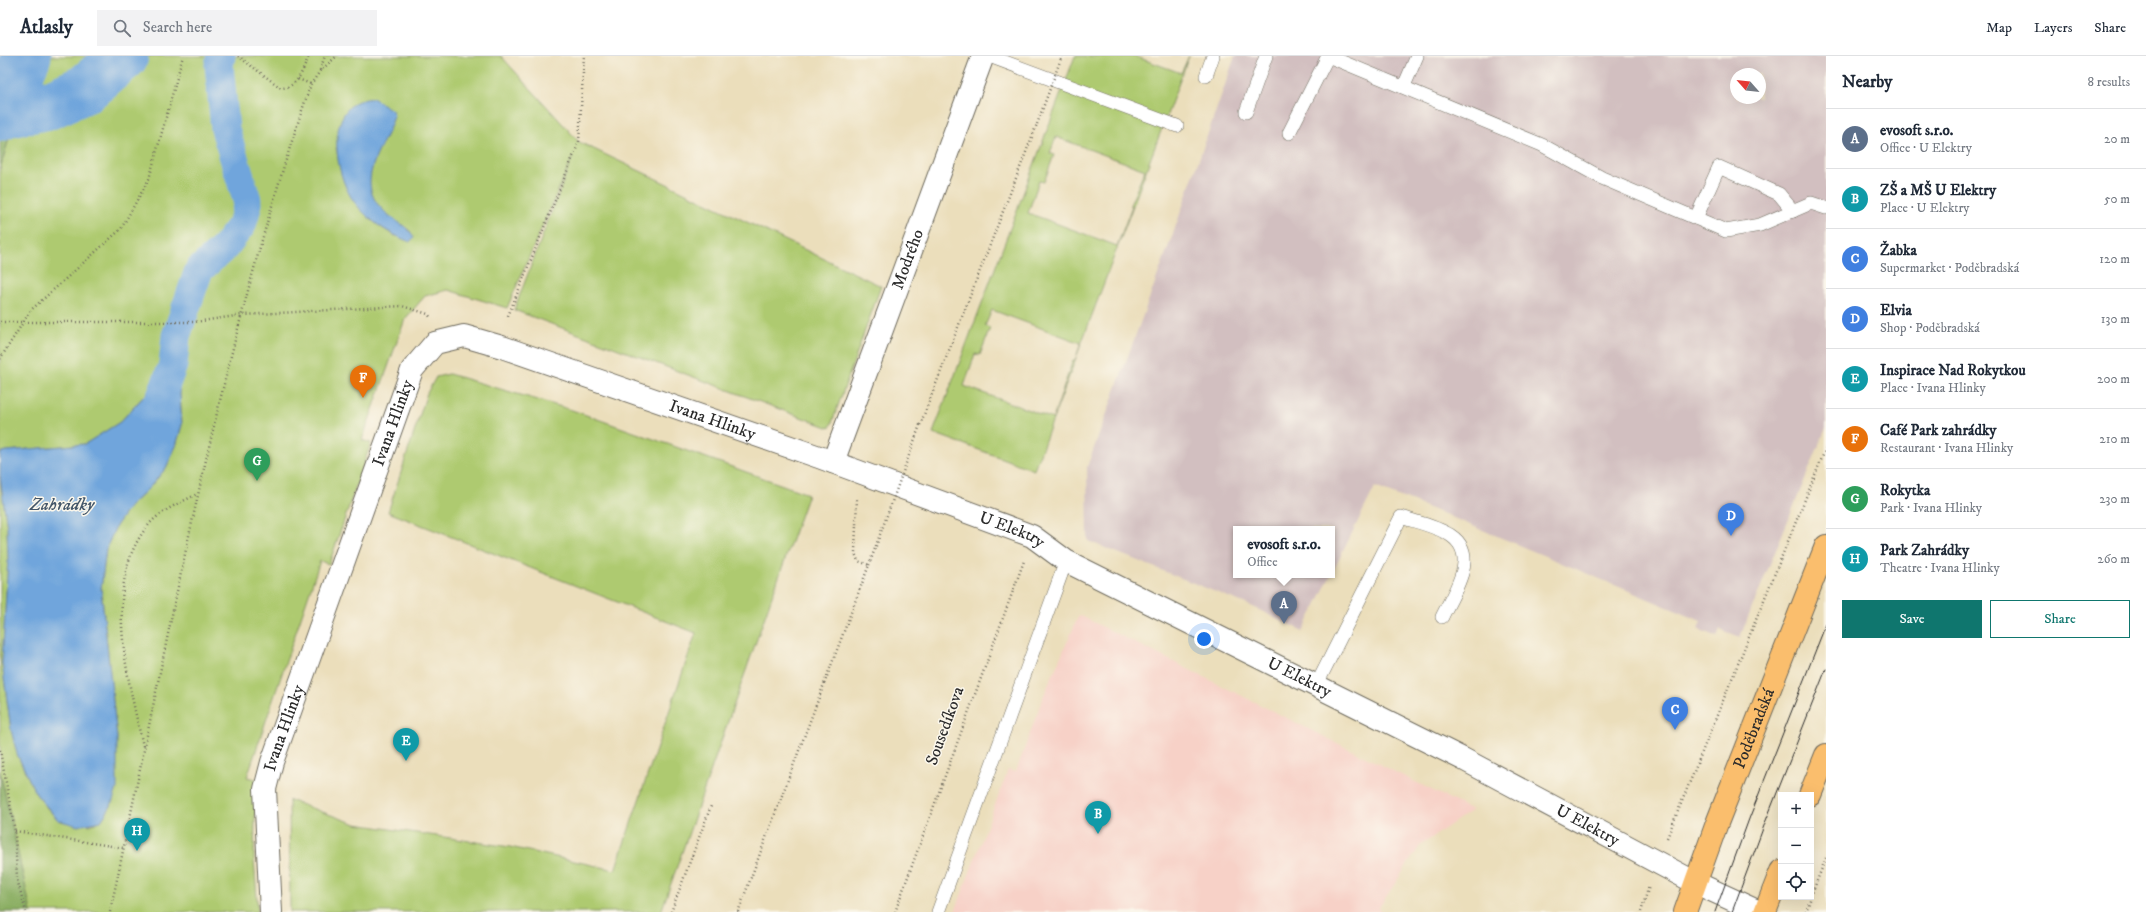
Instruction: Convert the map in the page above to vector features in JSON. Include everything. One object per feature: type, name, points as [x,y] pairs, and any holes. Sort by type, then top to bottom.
[{"type":"main road","name":"Poděbradská","points":[[1685,912],[1826,546]]},
{"type":"main road","points":[[1811,792],[1826,755]]},
{"type":"main road","points":[[1766,912],[1778,879]]},
{"type":"street","name":"Modrého","points":[[833,462],[983,56]]},
{"type":"street","name":"Ivana Hlinky","points":[[271,912],[266,788],[272,762],[412,370],[435,344],[464,336],[502,347],[833,462]]},
{"type":"street","name":"U Elektry","points":[[833,462],[1032,536],[1066,561],[1463,759],[1696,883],[1758,912]]},
{"type":"lane","points":[[989,56],[1177,126]]},
{"type":"lane","points":[[1206,76],[1214,56]]},
{"type":"lane","points":[[1246,112],[1266,56]]},
{"type":"lane","points":[[1289,133],[1328,56],[1404,86],[1542,145],[1602,178],[1726,231],[1760,225],[1811,203],[1826,208]]},
{"type":"lane","points":[[1404,86],[1417,56]]},
{"type":"lane","points":[[1696,218],[1719,167],[1779,194],[1793,211]]},
{"type":"lane","points":[[1316,686],[1401,517],[1449,535],[1461,544],[1465,554],[1462,574],[1442,616]]},
{"type":"lane","points":[[938,912],[1066,561]]},
{"type":"path","points":[[0,359],[31,310],[120,229],[149,179],[183,56]]},
{"type":"path","points":[[238,56],[281,88],[290,87],[298,79],[309,56]]},
{"type":"path","points":[[320,71],[325,56]]},
{"type":"path","points":[[110,912],[198,494],[228,366],[267,224],[311,84],[320,71],[337,56]]},
{"type":"path","points":[[508,316],[579,142],[584,56]]},
{"type":"path","points":[[738,912],[869,565],[920,425],[1062,56]]},
{"type":"path","points":[[298,79],[311,84]]},
{"type":"path","points":[[0,322],[195,322],[242,315],[402,306],[428,314],[448,340]]},
{"type":"path","points":[[1641,912],[1657,862],[1826,448]]},
{"type":"path","points":[[857,493],[855,553],[858,561],[869,565]]},
{"type":"path","points":[[144,748],[123,645],[122,609],[125,574],[136,544],[146,527],[160,514],[198,494]]},
{"type":"path","name":"Sousedíkova","points":[[895,912],[1014,592],[1025,557]]},
{"type":"path","points":[[0,750],[15,831],[17,879],[26,912]]},
{"type":"path","points":[[671,912],[711,806]]},
{"type":"path","points":[[15,831],[124,848]]},
{"type":"path","points":[[1814,888],[1826,858]]},
{"type":"path","points":[[1806,912],[1810,900]]},
{"type":"shaded area","points":[[1235,56],[1826,56],[1826,428],[1740,637],[1720,629],[1717,637],[1698,629],[1701,621],[1444,514],[1375,487],[1335,567],[1335,526],[1233,526],[1233,578],[1330,578],[1303,631],[1251,606],[1088,541],[1087,467],[1173,234]]},
{"type":"shaded area","points":[[1079,615],[1472,810],[1420,846],[1378,909],[1383,912],[955,912],[1008,770],[1016,772],[1043,697]]},
{"type":"green space","points":[[0,56],[43,56],[12,128],[0,169]]},
{"type":"green space","points":[[43,56],[501,56],[579,142],[881,286],[830,428],[514,310],[573,156],[507,308],[448,290],[425,296],[405,319],[362,440],[371,443],[329,564],[320,561],[247,777],[256,779],[254,859],[258,912],[31,912],[0,771],[0,476],[7,528],[8,558],[2,663],[11,730],[20,761],[36,794],[47,808],[58,820],[90,825],[101,821],[111,806],[117,738],[101,589],[106,549],[116,526],[130,506],[150,487],[166,468],[176,446],[182,425],[180,394],[172,366],[120,422],[85,444],[7,451],[2,452],[0,455],[0,169],[12,128]],"holes":[[[394,116],[374,160],[369,183],[371,194],[377,205],[411,232],[395,236],[370,218],[354,200],[348,189],[336,148]]]},
{"type":"green space","points":[[1075,56],[1134,56],[1181,73],[1189,56],[1034,470],[933,433]],"holes":[[[1056,137],[1145,170],[1130,205],[1132,206],[1117,246],[1028,213],[1039,181],[1044,182],[1054,155],[1050,153]],[[992,310],[1081,343],[1075,360],[1073,360],[1053,419],[964,386],[975,354],[980,355],[990,328],[985,326]]]},
{"type":"green space","points":[[449,374],[572,410],[808,494],[661,912],[290,912],[289,800],[356,824],[510,847],[615,870],[696,633],[388,512],[427,393],[436,377]]},
{"type":"green space","points":[[0,771],[31,912],[0,912]]},
{"type":"water","points":[[373,98],[392,110],[394,116],[374,163],[370,187],[374,198],[382,209],[414,237],[410,242],[394,235],[380,226],[361,210],[349,193],[343,181],[339,167],[337,138],[339,125],[345,113],[353,104]]},
{"type":"water","name":"Zahrádky","points":[[173,365],[180,394],[182,425],[176,446],[166,468],[150,487],[130,506],[116,526],[106,549],[101,589],[117,738],[117,789],[111,806],[101,821],[78,826],[58,820],[36,794],[17,754],[11,730],[2,663],[8,558],[7,528],[0,476],[0,455],[2,452],[7,451],[85,444],[120,422]]},
{"type":"waterway","points":[[0,117],[27,56]]},
{"type":"waterway","points":[[0,115],[49,105],[85,89],[124,56]]},
{"type":"waterway","points":[[159,402],[173,365],[176,336],[199,270],[225,247],[242,225],[248,203],[225,129],[219,65],[221,56]]},
{"type":"tram line","points":[[1715,912],[1749,819],[1826,624]]},
{"type":"tram line","points":[[1732,912],[1765,823],[1826,669]]},
{"type":"place","name":"Café Park zahrádky","points":[[363,398]]},
{"type":"place","name":"Rokytka","points":[[257,481]]},
{"type":"place","name":"Elvia","points":[[1731,536]]},
{"type":"place","name":"evosoft s.r.o.","points":[[1284,624]]},
{"type":"place","name":"Žabka","points":[[1675,730]]},
{"type":"place","name":"Inspirace Nad Rokytkou","points":[[406,761]]},
{"type":"place","name":"ZŠ a MŠ U Elektry","points":[[1098,834]]},
{"type":"place","name":"Park Zahrádky","points":[[137,851]]}]
